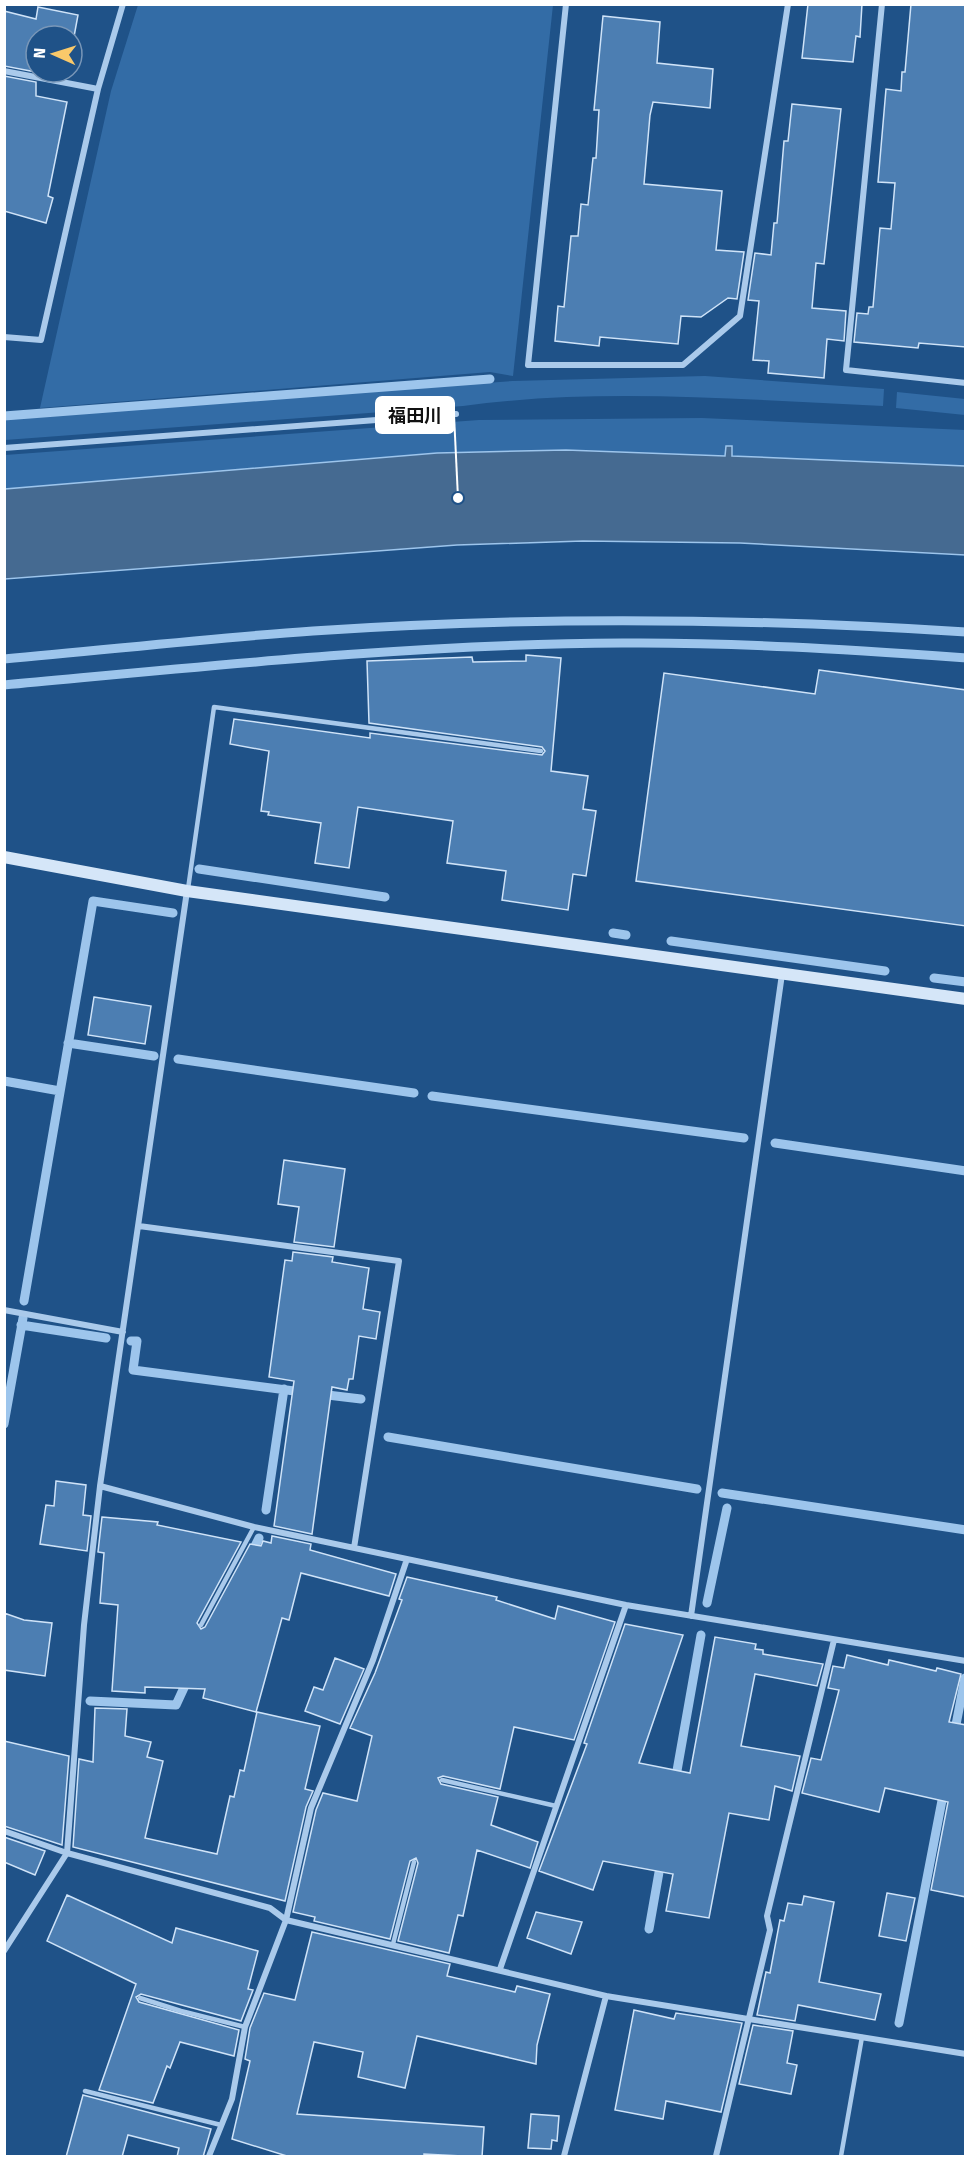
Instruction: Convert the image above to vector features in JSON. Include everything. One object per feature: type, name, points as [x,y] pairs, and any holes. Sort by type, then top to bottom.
[{"type":"street","points":[[4,337],[41,340],[98,89],[123,4]]},
{"type":"street","points":[[566,4],[528,365],[683,365],[740,316],[788,4]]},
{"type":"street","points":[[882,4],[846,370],[966,382]]},
{"type":"street","points":[[4,71],[98,89]]},
{"type":"street","points":[[4,448],[456,414]]},
{"type":"street","points":[[4,857],[187,891],[966,999]]},
{"type":"street","points":[[4,1951],[67,1853],[84,1625],[100,1486],[187,891]]},
{"type":"street","points":[[691,1617],[782,974]]},
{"type":"street","points":[[139,1226],[399,1262],[354,1548]]},
{"type":"street","points":[[4,1310],[123,1332]]},
{"type":"street","points":[[100,1486],[254,1527],[626,1605],[966,1661]]},
{"type":"street","points":[[209,2157],[231,2099],[245,2027],[286,1920],[310,1808],[373,1660],[407,1559]]},
{"type":"street","points":[[500,1969],[626,1605]]},
{"type":"street","points":[[716,2157],[747,2018],[770,1930],[767,1916],[834,1640]]},
{"type":"street","points":[[4,1831],[67,1853],[270,1908],[286,1920],[606,1996],[966,2054]]},
{"type":"street","points":[[564,2157],[606,1996]]},
{"type":"lane","points":[[187,891],[214,707],[541,751]]},
{"type":"lane","points":[[201,1625],[254,1527]]},
{"type":"lane","points":[[442,1780],[556,1806]]},
{"type":"lane","points":[[393,1944],[414,1862]]},
{"type":"lane","points":[[140,1998],[245,2027]]},
{"type":"lane","points":[[841,2157],[861,2037]]},
{"type":"lane","points":[[85,2091],[221,2125]]},
{"type":"shaded area","points":[[138,5],[553,5],[513,376],[490,372],[40,408],[111,91]]},
{"type":"shaded area","points":[[705,376],[884,389],[883,406],[725,398],[567,397],[5,440],[5,419],[513,381]]},
{"type":"shaded area","points":[[897,392],[965,399],[965,415],[896,408]]},
{"type":"shaded area","points":[[702,418],[965,430],[965,466],[732,456],[732,446],[726,446],[726,456],[566,450],[437,453],[5,489],[5,455],[479,420]]},
{"type":"shaded area","points":[[726,446],[732,446],[732,456],[965,466],[965,555],[740,543],[583,541],[457,545],[5,579],[5,489],[437,453],[566,450],[725,456]]},
{"type":"building","points":[[808,4],[862,4],[860,37],[856,36],[853,62],[802,58]]},
{"type":"building","points":[[911,4],[966,4],[966,347],[919,343],[918,348],[854,342],[857,313],[868,314],[869,307],[873,307],[880,228],[891,229],[895,183],[878,182],[886,89],[901,91],[902,72],[905,72]]},
{"type":"building","points":[[38,7],[78,15],[76,24],[24,24],[24,70],[4,66],[4,11],[36,19]]},
{"type":"building","points":[[603,16],[660,22],[657,63],[713,69],[710,108],[653,102],[650,115],[644,184],[722,191],[716,250],[744,252],[737,299],[728,298],[701,317],[681,316],[678,344],[600,337],[599,346],[555,341],[558,306],[564,307],[571,236],[578,236],[581,204],[588,205],[593,158],[596,158],[599,110],[594,110]]},
{"type":"building","points":[[4,76],[24,80],[24,84],[36,84],[36,96],[67,102],[48,196],[53,198],[46,223],[4,211]]},
{"type":"building","points":[[792,104],[841,109],[824,264],[816,263],[812,308],[846,311],[844,341],[827,339],[824,378],[768,373],[769,361],[753,360],[759,301],[748,300],[755,253],[771,255],[774,223],[777,223],[784,141],[788,141]]},
{"type":"building","points":[[526,655],[561,658],[551,771],[588,776],[583,809],[596,811],[586,876],[573,874],[568,910],[502,900],[506,871],[447,863],[453,821],[358,807],[349,868],[315,863],[321,823],[268,815],[269,812],[261,811],[269,751],[230,744],[234,719],[370,738],[370,733],[542,755],[545,751],[542,747],[369,723],[367,661],[472,657],[473,662],[526,661]]},
{"type":"building","points":[[819,670],[966,690],[966,926],[636,881],[664,673],[815,694]]},
{"type":"building","points":[[94,997],[151,1006],[145,1044],[88,1035]]},
{"type":"building","points":[[284,1160],[345,1169],[334,1247],[294,1242],[299,1207],[278,1204]]},
{"type":"building","points":[[293,1252],[333,1257],[332,1262],[369,1268],[363,1309],[380,1312],[376,1339],[359,1336],[353,1379],[349,1379],[347,1390],[332,1387],[312,1534],[274,1526],[294,1381],[269,1377],[285,1260],[292,1261]]},
{"type":"building","points":[[56,1481],[86,1485],[83,1515],[91,1516],[87,1551],[40,1544],[46,1505],[54,1506]]},
{"type":"building","points":[[102,1517],[158,1522],[157,1525],[241,1542],[197,1623],[201,1629],[205,1627],[250,1544],[261,1546],[263,1541],[271,1543],[272,1536],[311,1544],[310,1550],[396,1574],[389,1596],[301,1573],[289,1620],[282,1618],[256,1712],[203,1698],[205,1689],[145,1687],[145,1693],[112,1691],[118,1605],[100,1603],[104,1553],[98,1552]]},
{"type":"building","points":[[407,1577],[497,1597],[496,1600],[555,1619],[558,1606],[615,1622],[574,1740],[514,1727],[500,1789],[443,1776],[438,1778],[441,1784],[498,1797],[491,1825],[538,1842],[530,1868],[477,1850],[463,1916],[458,1915],[449,1953],[398,1941],[418,1863],[416,1858],[410,1861],[390,1939],[314,1921],[315,1917],[293,1912],[316,1810],[323,1793],[357,1801],[372,1736],[350,1728],[375,1673],[402,1600],[399,1599]]},
{"type":"building","points":[[4,1613],[24,1620],[52,1623],[45,1676],[4,1670]]},
{"type":"building","points":[[625,1624],[683,1635],[639,1763],[690,1773],[715,1637],[756,1644],[755,1649],[763,1650],[763,1654],[823,1664],[817,1686],[755,1674],[741,1746],[800,1756],[792,1791],[775,1786],[769,1820],[729,1813],[709,1918],[666,1911],[673,1874],[603,1861],[593,1890],[539,1871],[587,1744],[584,1743]]},
{"type":"building","points":[[847,1655],[888,1665],[889,1660],[936,1671],[937,1668],[961,1674],[949,1722],[966,1725],[966,1897],[931,1890],[948,1802],[885,1788],[879,1812],[802,1793],[811,1758],[821,1760],[839,1690],[828,1688],[833,1666],[844,1668]]},
{"type":"building","points":[[335,1658],[364,1669],[340,1724],[305,1711],[314,1687],[323,1690]]},
{"type":"building","points":[[95,1708],[127,1709],[125,1736],[151,1742],[147,1757],[163,1761],[145,1838],[217,1854],[230,1796],[234,1797],[240,1770],[244,1771],[257,1712],[320,1726],[305,1789],[313,1791],[306,1807],[285,1901],[73,1847],[79,1759],[93,1762]]},
{"type":"building","points":[[4,1741],[69,1756],[62,1845],[4,1826]]},
{"type":"building","points":[[4,1837],[45,1851],[35,1875],[4,1862]]},
{"type":"building","points":[[887,1893],[915,1898],[906,1941],[879,1936]]},
{"type":"building","points":[[67,1895],[172,1943],[176,1928],[258,1951],[248,1989],[253,1990],[241,2021],[141,1994],[136,1997],[139,2002],[239,2030],[234,2056],[180,2042],[170,2068],[167,2066],[153,2103],[99,2090],[136,1984],[47,1941]]},
{"type":"building","points":[[804,1896],[834,1902],[819,1982],[881,1994],[875,2020],[798,2005],[795,2021],[757,2015],[766,1972],[770,1973],[780,1920],[784,1921],[788,1903],[802,1905]]},
{"type":"building","points":[[536,1912],[582,1922],[571,1954],[527,1938]]},
{"type":"building","points":[[312,1932],[450,1964],[447,1976],[515,1992],[517,1986],[550,1994],[537,2045],[536,2064],[417,2036],[405,2088],[358,2077],[363,2052],[314,2042],[297,2114],[484,2127],[482,2157],[424,2154],[424,2157],[290,2157],[232,2139],[250,2061],[245,2059],[250,2028],[264,1993],[295,2000]]},
{"type":"building","points":[[634,2010],[674,2019],[676,2013],[742,2023],[721,2112],[666,2101],[663,2119],[615,2110]]},
{"type":"building","points":[[753,2025],[793,2031],[787,2063],[797,2065],[791,2094],[739,2084]]},
{"type":"building","points":[[83,2095],[211,2129],[203,2157],[177,2157],[179,2148],[128,2135],[122,2157],[66,2157]]},
{"type":"building","points":[[531,2114],[559,2116],[557,2141],[552,2140],[551,2149],[528,2148]]},
{"type":"waterway","points":[[4,416],[490,379]]},
{"type":"waterway","points":[[4,659],[274,634],[476,623],[721,622],[966,632]]},
{"type":"waterway","points":[[4,685],[313,657],[545,644],[751,645],[966,658]]},
{"type":"waterway","points":[[199,869],[385,897]]},
{"type":"waterway","points":[[24,1301],[93,901],[173,913]]},
{"type":"waterway","points":[[613,933],[626,935]]},
{"type":"waterway","points":[[671,941],[885,971]]},
{"type":"waterway","points":[[934,978],[966,982]]},
{"type":"waterway","points":[[68,1043],[154,1056]]},
{"type":"waterway","points":[[178,1059],[414,1093]]},
{"type":"waterway","points":[[4,1081],[60,1091]]},
{"type":"waterway","points":[[432,1096],[744,1138]]},
{"type":"waterway","points":[[775,1143],[966,1171]]},
{"type":"waterway","points":[[4,1424],[23,1318]]},
{"type":"waterway","points":[[21,1325],[106,1338]]},
{"type":"waterway","points":[[131,1341],[137,1341],[133,1370],[302,1392]]},
{"type":"waterway","points":[[266,1510],[284,1389]]},
{"type":"waterway","points":[[319,1394],[361,1399]]},
{"type":"waterway","points":[[388,1437],[697,1489]]},
{"type":"waterway","points":[[722,1493],[966,1530]]},
{"type":"waterway","points":[[707,1603],[727,1508]]},
{"type":"waterway","points":[[251,1554],[259,1538]]},
{"type":"waterway","points":[[675,1782],[701,1635]]},
{"type":"waterway","points":[[954,1735],[965,1678]]},
{"type":"waterway","points":[[90,1701],[176,1705],[188,1679]]},
{"type":"waterway","points":[[899,2023],[944,1790]]},
{"type":"waterway","points":[[649,1929],[661,1861]]},
{"type":"place","name":"福田川","points":[[458,498]]}]
